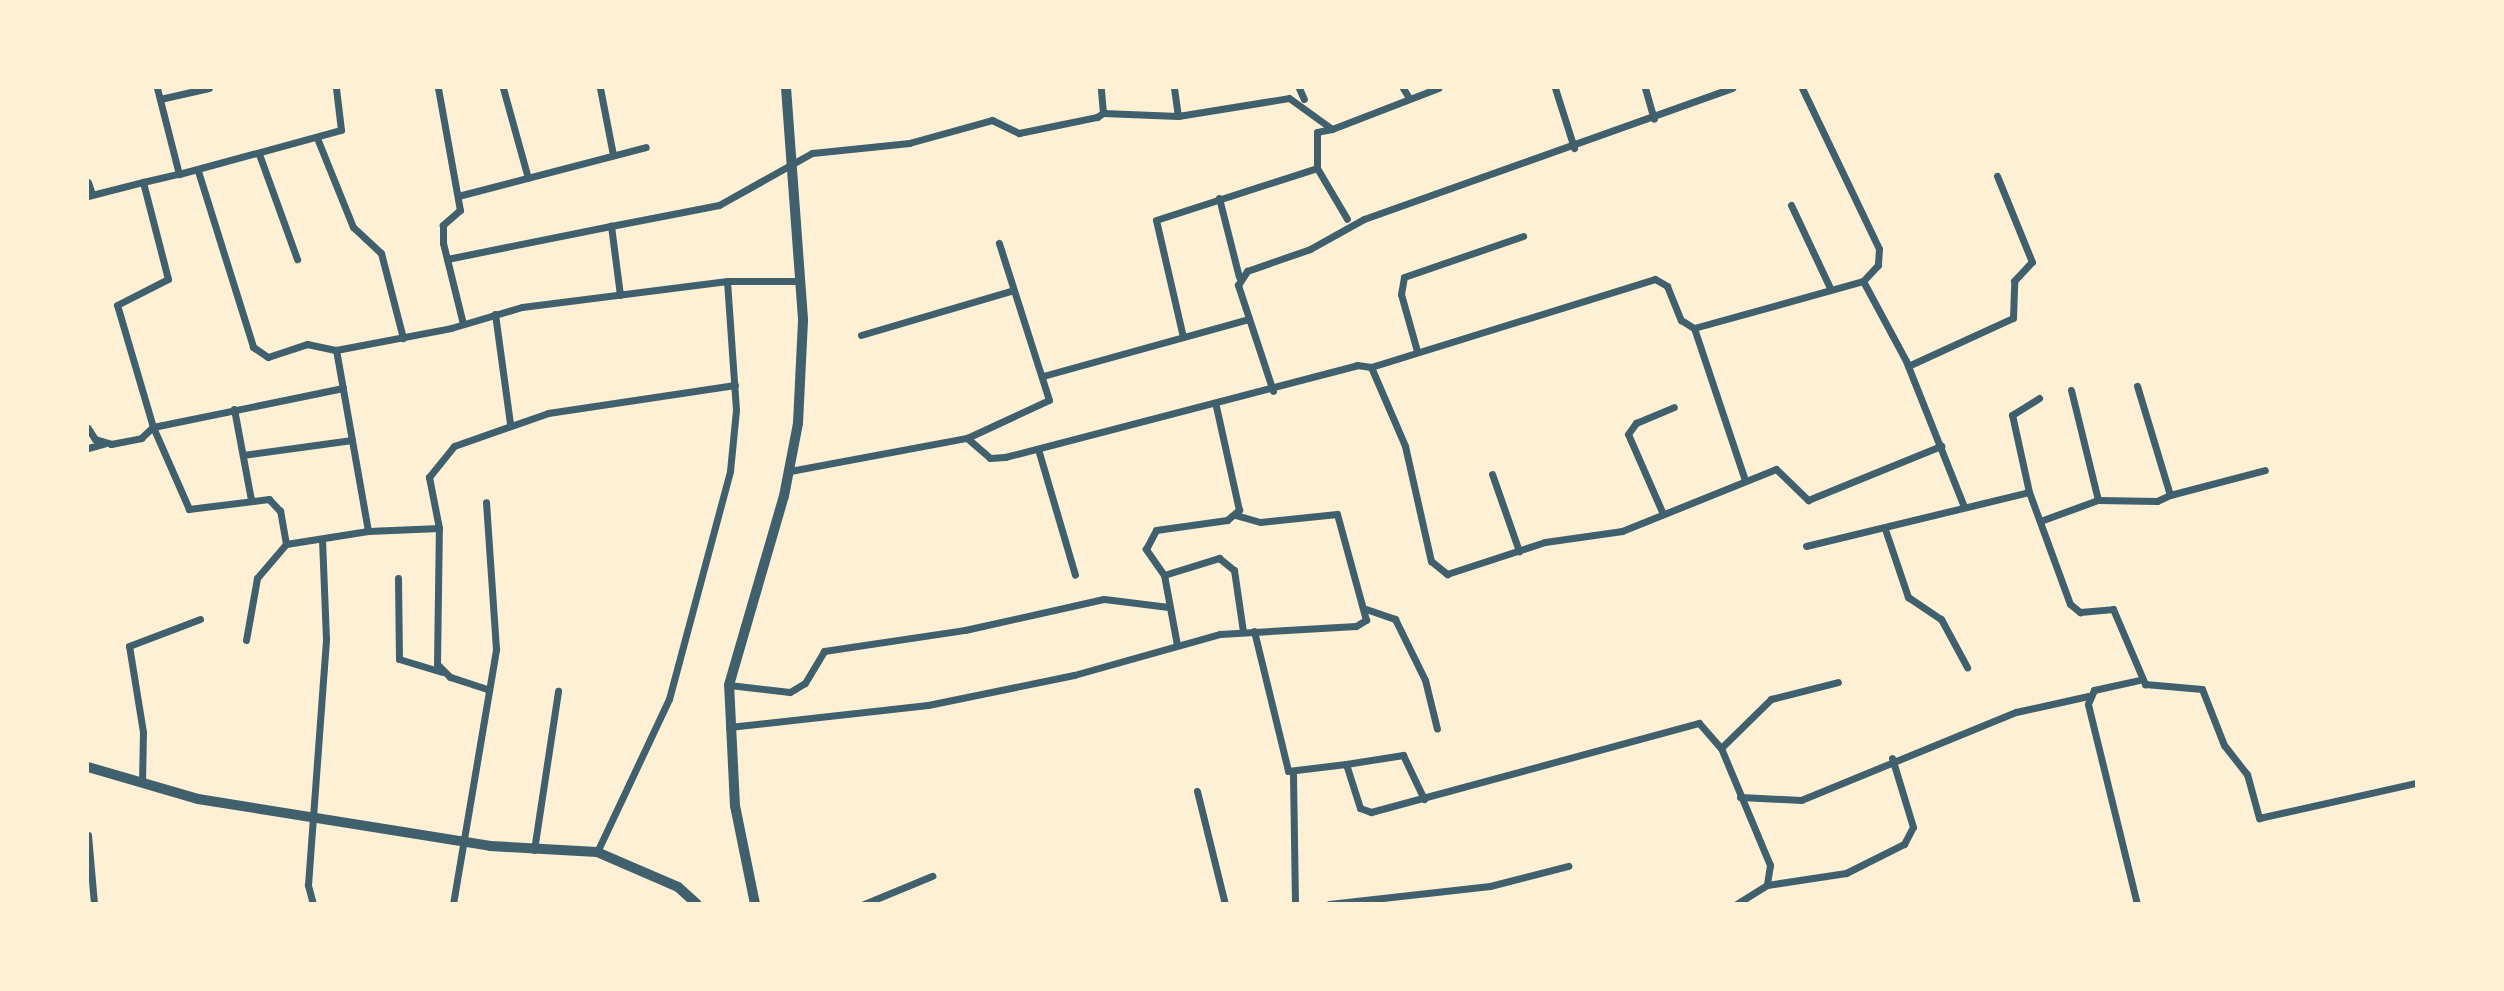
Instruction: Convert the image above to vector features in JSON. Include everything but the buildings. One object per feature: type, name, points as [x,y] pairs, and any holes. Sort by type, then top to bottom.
[{"type":"street","points":[[157,88],[179,174]]},
{"type":"street","points":[[160,99],[209,88]]},
{"type":"street","points":[[88,182],[90,195],[198,171],[317,138],[344,125],[336,88]]},
{"type":"street","points":[[438,88],[459,213],[441,230],[463,324]]},
{"type":"street","points":[[503,88],[528,178]]},
{"type":"street","points":[[600,88],[613,155]]},
{"type":"street","points":[[753,903],[727,727],[729,685],[790,471],[803,319],[796,281],[786,88]]},
{"type":"street","points":[[1101,88],[1102,113]]},
{"type":"street","points":[[1174,88],[1178,116]]},
{"type":"street","points":[[1299,88],[1304,99]]},
{"type":"street","points":[[1403,88],[1409,98]]},
{"type":"street","points":[[1347,219],[1317,168],[1317,131],[1332,129],[1438,88]]},
{"type":"street","points":[[1555,88],[1574,148]]},
{"type":"street","points":[[1645,88],[1654,119]]},
{"type":"street","points":[[1694,328],[1863,281],[1878,265],[1879,249],[1802,88]]},
{"type":"street","points":[[1239,277],[1364,219],[1574,148],[1727,89]]},
{"type":"street","points":[[447,259],[719,205],[812,153],[909,143],[992,120],[1019,133],[1102,113],[1178,116],[1289,98],[1332,129]]},
{"type":"street","points":[[317,138],[353,228],[381,253],[403,338]]},
{"type":"street","points":[[458,196],[646,147]]},
{"type":"street","points":[[259,154],[297,259]]},
{"type":"street","points":[[1183,337],[1156,220],[1317,168]]},
{"type":"street","points":[[198,171],[253,347],[268,357],[307,344],[336,350],[403,338],[495,314],[620,295],[727,281],[796,281]]},
{"type":"street","points":[[1908,366],[2006,323],[2016,311],[2014,281],[2032,262],[1997,177]]},
{"type":"street","points":[[143,182],[170,272],[163,284],[122,300],[117,312],[153,428],[189,509],[251,500],[277,505],[286,544]]},
{"type":"street","points":[[1219,198],[1248,319],[1273,391]]},
{"type":"street","points":[[1791,205],[1830,288]]},
{"type":"street","points":[[611,226],[620,295]]},
{"type":"street","points":[[1417,351],[1401,295],[1404,277],[1523,236]]},
{"type":"street","points":[[790,471],[967,438],[1046,405],[1043,376],[999,243]]},
{"type":"street","points":[[967,438],[990,457],[1038,449],[1216,407],[1357,365],[1371,367],[1655,279],[1694,328],[1745,480]]},
{"type":"street","points":[[597,852],[669,699],[730,471],[735,385],[727,281]]},
{"type":"street","points":[[1863,281],[1908,366],[1964,507]]},
{"type":"street","points":[[860,335],[1014,290]]},
{"type":"street","points":[[495,314],[510,423]]},
{"type":"street","points":[[1043,376],[1248,319]]},
{"type":"street","points":[[336,350],[368,531]]},
{"type":"street","points":[[1371,367],[1405,446],[1426,547],[1439,572],[1519,551],[1622,531],[1745,480],[1785,471],[1798,496],[1808,500],[1941,446]]},
{"type":"street","points":[[442,672],[439,528],[432,466],[454,446],[510,423],[735,385]]},
{"type":"street","points":[[2137,386],[2171,495]]},
{"type":"street","points":[[88,448],[141,438],[153,428],[343,388]]},
{"type":"street","points":[[2071,390],[2098,500]]},
{"type":"street","points":[[2039,398],[2011,415],[2029,492],[2043,520],[2070,604],[2080,612],[2113,609],[2139,680]]},
{"type":"street","points":[[1216,407],[1236,515]]},
{"type":"street","points":[[1664,514],[1628,434],[1636,423],[1674,407]]},
{"type":"street","points":[[234,409],[251,500]]},
{"type":"street","points":[[88,428],[103,444]]},
{"type":"street","points":[[243,455],[352,440]]},
{"type":"street","points":[[1038,449],[1075,575]]},
{"type":"street","points":[[2043,520],[2098,500],[2157,501],[2265,470]]},
{"type":"street","points":[[1492,474],[1519,551]]},
{"type":"street","points":[[1806,546],[1886,532],[1964,507],[2029,492]]},
{"type":"street","points":[[453,904],[487,689],[496,649],[486,502]]},
{"type":"street","points":[[727,727],[928,705],[1074,675],[1177,645],[1243,632],[1356,626],[1366,620],[1366,609],[1337,514],[1260,522],[1236,515],[1156,530],[1146,549],[1164,575],[1177,645]]},
{"type":"street","points":[[246,640],[257,578],[286,544],[368,531],[439,528]]},
{"type":"street","points":[[1886,532],[1908,597],[1941,619],[1967,667]]},
{"type":"street","points":[[313,904],[312,817],[326,639],[322,539]]},
{"type":"street","points":[[1164,575],[1229,561],[1243,632]]},
{"type":"street","points":[[398,578],[399,659],[487,689]]},
{"type":"street","points":[[729,685],[790,692],[805,683],[824,651],[965,630],[1104,599],[1169,607]]},
{"type":"street","points":[[1366,609],[1395,619],[1425,680],[1437,729]]},
{"type":"street","points":[[142,783],[143,732],[129,646],[133,639],[200,619]]},
{"type":"street","points":[[1254,631],[1284,763],[1293,775],[1294,904]]},
{"type":"street","points":[[1740,797],[1801,800],[1892,758],[2031,706],[2088,696],[2139,680],[2202,689],[2224,745],[2247,774],[2259,818],[2417,783]]},
{"type":"street","points":[[1721,748],[1771,699],[1838,682]]},
{"type":"street","points":[[534,850],[558,691]]},
{"type":"street","points":[[2088,696],[2137,904]]},
{"type":"street","points":[[1346,764],[1360,808],[1381,811],[1687,722],[1699,723],[1721,748],[1770,865],[1767,885]]},
{"type":"street","points":[[1293,775],[1403,755],[1424,799]]},
{"type":"street","points":[[1737,904],[1767,885],[1846,873],[1904,844],[1913,827],[1892,758]]},
{"type":"street","points":[[88,767],[142,783],[312,817],[463,842],[534,850],[597,852],[678,887],[697,904]]},
{"type":"street","points":[[1197,791],[1224,904]]},
{"type":"street","points":[[88,835],[93,904]]},
{"type":"street","points":[[1329,904],[1490,886],[1568,866]]},
{"type":"street","points":[[864,904],[932,876]]}]
